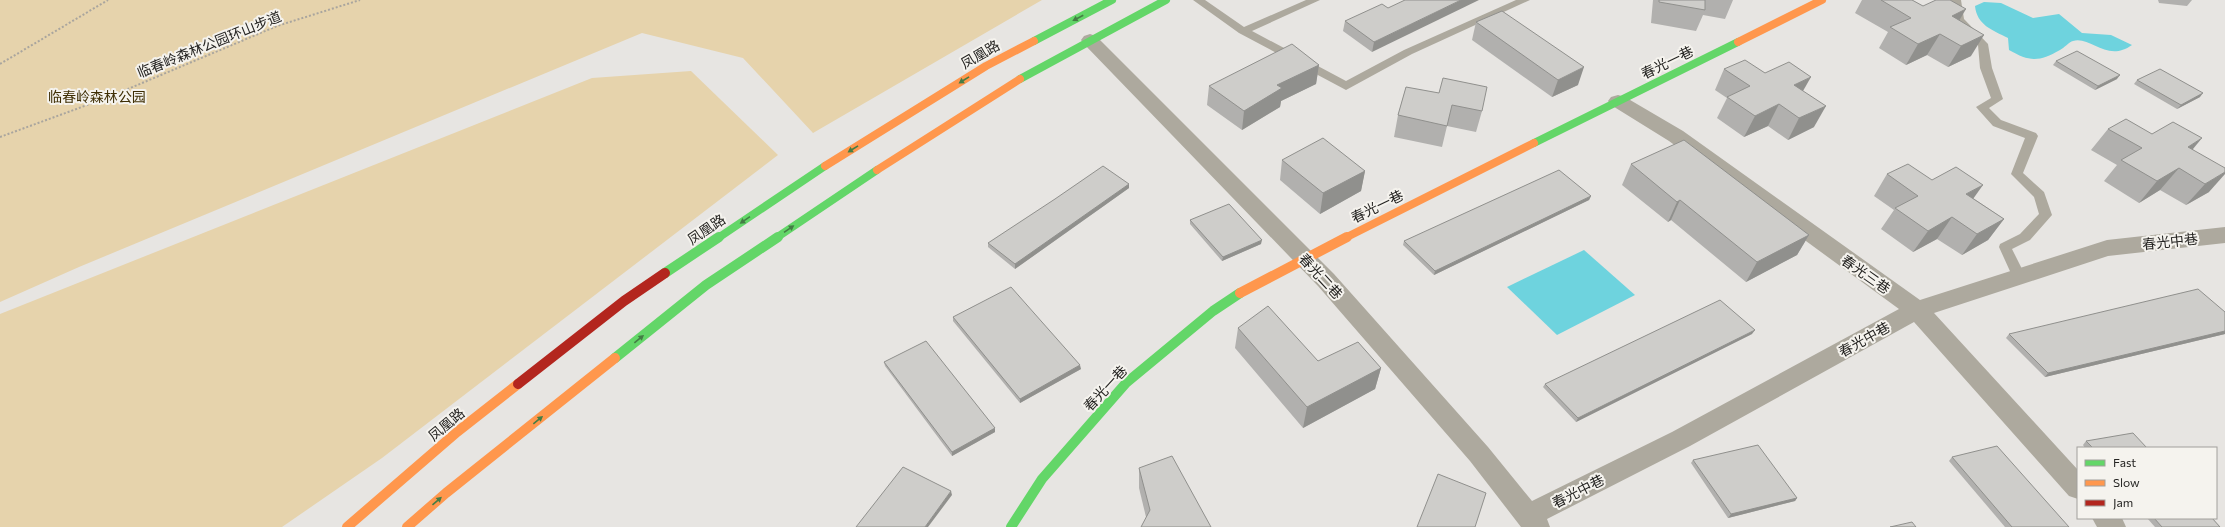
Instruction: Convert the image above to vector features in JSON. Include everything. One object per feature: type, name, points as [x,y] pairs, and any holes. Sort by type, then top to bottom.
[{"type":"main road","name":"凤凰路","points":[[347,527],[457,432],[624,301],[820,169],[986,66],[1112,0]]},
{"type":"main road","points":[[407,527],[446,493],[706,286],[870,174],[1032,72],[1166,0]]},
{"type":"main road","name":"春光一巷","points":[[1011,527],[1042,480],[1126,383],[1214,311],[1248,288],[1304,258],[1822,0]]},
{"type":"street","name":"春光二巷","points":[[1090,40],[1304,258],[1479,454],[1532,522]]},
{"type":"street","name":"春光三巷","points":[[1618,101],[1676,136],[1917,310],[2077,487]]},
{"type":"street","name":"春光中巷","points":[[1532,522],[1917,310],[2107,248],[2225,235]]},
{"type":"street","points":[[2106,519],[2113,527]]},
{"type":"lane","points":[[1198,0],[1243,31],[1346,86],[1408,52],[1525,0]]},
{"type":"lane","points":[[1243,31],[1315,0]]},
{"type":"lane","points":[[1956,0],[1959,20],[1983,44],[1986,68],[1997,99],[1982,107],[1997,123],[2032,136],[2022,157],[2017,174],[2040,195],[2046,214],[2026,237],[2005,247],[2018,277]]},
{"type":"path","points":[[0,64],[108,0]]},
{"type":"path","name":"临春岭森林公园环山步道","points":[[0,137],[54,120],[240,39],[331,7],[360,0]]},
{"type":"green space","name":"临春岭森林公园","points":[[0,0],[1042,0],[813,133],[743,58],[642,33],[79,267],[0,302]]},
{"type":"green space","points":[[691,71],[778,155],[382,458],[282,527],[0,527],[0,314],[592,78]]},
{"type":"water","points":[[1984,2],[2001,3],[2033,18],[2059,14],[2082,33],[2111,35],[2132,45],[2123,50],[2115,51],[2100,48],[2080,40],[2073,41],[2046,57],[2034,59],[2023,57],[2009,50],[2008,38],[1986,26],[1979,18],[1976,13],[1975,6]]},
{"type":"water","points":[[1584,250],[1635,295],[1557,335],[1507,287]]},
{"type":"building","points":[[1405,0],[1461,0],[1374,42],[1345,21],[1382,4],[1388,8]]},
{"type":"building","points":[[1659,0],[1705,0],[1705,10],[1659,2]]},
{"type":"building","points":[[1881,0],[1912,0],[1923,6],[1936,0],[1950,0],[1966,9],[1952,16],[1984,35],[1961,46],[1940,34],[1918,44],[1890,27],[1911,18]]},
{"type":"building","points":[[1502,11],[1584,67],[1558,80],[1476,22]]},
{"type":"building","points":[[1292,44],[1319,65],[1277,85],[1282,88],[1244,111],[1209,86]]},
{"type":"building","points":[[2077,51],[2120,75],[2098,86],[2056,61]]},
{"type":"building","points":[[1745,60],[1765,73],[1789,62],[1811,77],[1794,85],[1826,106],[1799,118],[1779,104],[1755,116],[1727,97],[1750,86],[1724,69]]},
{"type":"building","points":[[2160,69],[2203,93],[2181,105],[2137,80]]},
{"type":"building","points":[[1443,78],[1487,87],[1482,111],[1452,105],[1447,126],[1398,115],[1406,87],[1439,93]]},
{"type":"building","points":[[2126,119],[2152,134],[2173,122],[2202,138],[2188,147],[2225,168],[2225,172],[2205,184],[2179,168],[2157,181],[2121,160],[2142,148],[2108,129]]},
{"type":"building","points":[[1323,138],[1365,171],[1323,193],[1282,160]]},
{"type":"building","points":[[1684,140],[1809,235],[1757,262],[1680,200],[1677,202],[1631,164]]},
{"type":"building","points":[[1908,164],[1932,180],[1956,167],[1983,185],[1966,194],[2004,219],[1977,234],[1952,217],[1928,231],[1895,208],[1918,196],[1887,174]]},
{"type":"building","points":[[1103,166],[1129,184],[1015,264],[988,243],[1055,199]]},
{"type":"building","points":[[1559,170],[1591,196],[1435,271],[1404,241]]},
{"type":"building","points":[[1229,204],[1262,240],[1223,257],[1190,220]]},
{"type":"building","points":[[1011,287],[1080,365],[1020,399],[953,317]]},
{"type":"building","points":[[2198,289],[2225,312],[2225,331],[2048,373],[2009,334]]},
{"type":"building","points":[[1720,300],[1755,330],[1578,418],[1545,384]]},
{"type":"building","points":[[1268,306],[1318,361],[1358,342],[1381,368],[1307,407],[1238,328]]},
{"type":"building","points":[[926,341],[995,428],[952,452],[884,362]]},
{"type":"building","points":[[2133,433],[2146,447],[2092,447],[2086,441]]},
{"type":"building","points":[[1758,445],[1797,498],[1731,514],[1693,460]]},
{"type":"building","points":[[1997,446],[2069,527],[2012,527],[1952,457]]},
{"type":"building","points":[[1172,456],[1211,527],[1141,527],[1150,510],[1139,468]]},
{"type":"building","points":[[903,467],[951,491],[925,527],[856,527]]},
{"type":"building","points":[[1438,474],[1486,493],[1475,527],[1417,527]]},
{"type":"building","points":[[2155,519],[2213,519],[2220,527],[2162,527]]},
{"type":"building","points":[[1912,522],[1916,527],[1890,527]]},
{"type":"traffic: fast","points":[[1034,41],[1112,0]]},
{"type":"traffic: fast","points":[[1020,79],[1166,0]]},
{"type":"traffic: fast","points":[[1534,143],[1738,42]]},
{"type":"traffic: fast","points":[[665,273],[825,166]]},
{"type":"traffic: fast","points":[[615,358],[706,285],[877,170]]},
{"type":"traffic: fast","points":[[1011,527],[1042,479],[1126,383],[1213,311],[1240,293]]},
{"type":"traffic: slow","points":[[1738,42],[1822,0]]},
{"type":"traffic: slow","points":[[825,166],[986,66],[1034,41]]},
{"type":"traffic: slow","points":[[877,170],[1020,79]]},
{"type":"traffic: slow","points":[[1240,293],[1304,258],[1534,143]]},
{"type":"traffic: slow","points":[[407,527],[446,493],[615,358]]},
{"type":"traffic: slow","points":[[347,527],[457,432],[518,384]]},
{"type":"traffic: jam","points":[[518,384],[624,301],[665,273]]}]
